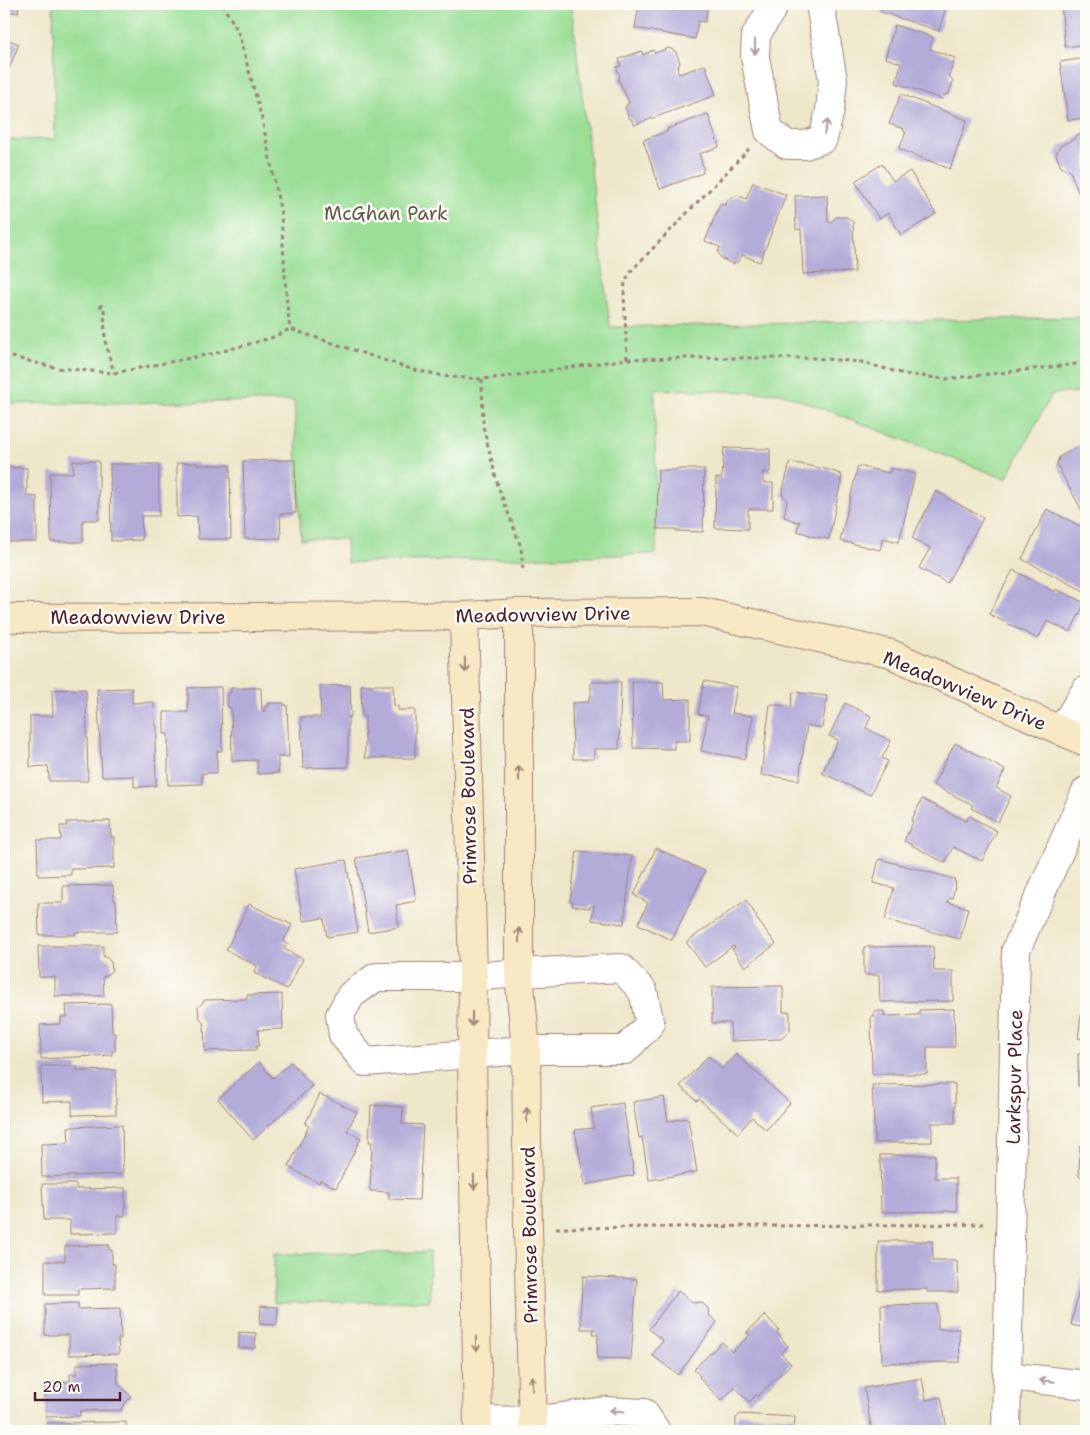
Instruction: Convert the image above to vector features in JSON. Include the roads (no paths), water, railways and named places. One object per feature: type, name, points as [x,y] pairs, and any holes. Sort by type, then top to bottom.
[{"type":"street","points":[[775,4],[756,35],[755,57],[769,131],[788,145],[805,145],[823,139],[830,110],[833,80],[820,4]]},
{"type":"street","name":"Meadowview Drive","points":[[4,618],[464,616],[519,613],[702,612],[891,654],[1086,742]]},
{"type":"street","name":"Primrose Boulevard","points":[[519,613],[520,973],[526,1050],[533,1426]]},
{"type":"street","name":"Primrose Boulevard","points":[[464,616],[473,977],[472,1054],[478,1426],[533,1426],[605,1410],[644,1413],[656,1431]]},
{"type":"street","name":"Meadowview Drive","points":[[1061,731],[1086,690]]},
{"type":"street","name":"Larkspur Place","points":[[1006,1431],[1016,950],[1086,792]]},
{"type":"street","points":[[621,968],[643,990],[650,1024],[625,1050],[526,1050],[365,1062],[343,1035],[340,1015],[351,994],[376,977],[473,977],[520,973],[621,968]]},
{"type":"street","points":[[1008,1376],[1086,1385]]},
{"type":"park label","name":"McGhan Park","points":[[386,213]]}]
